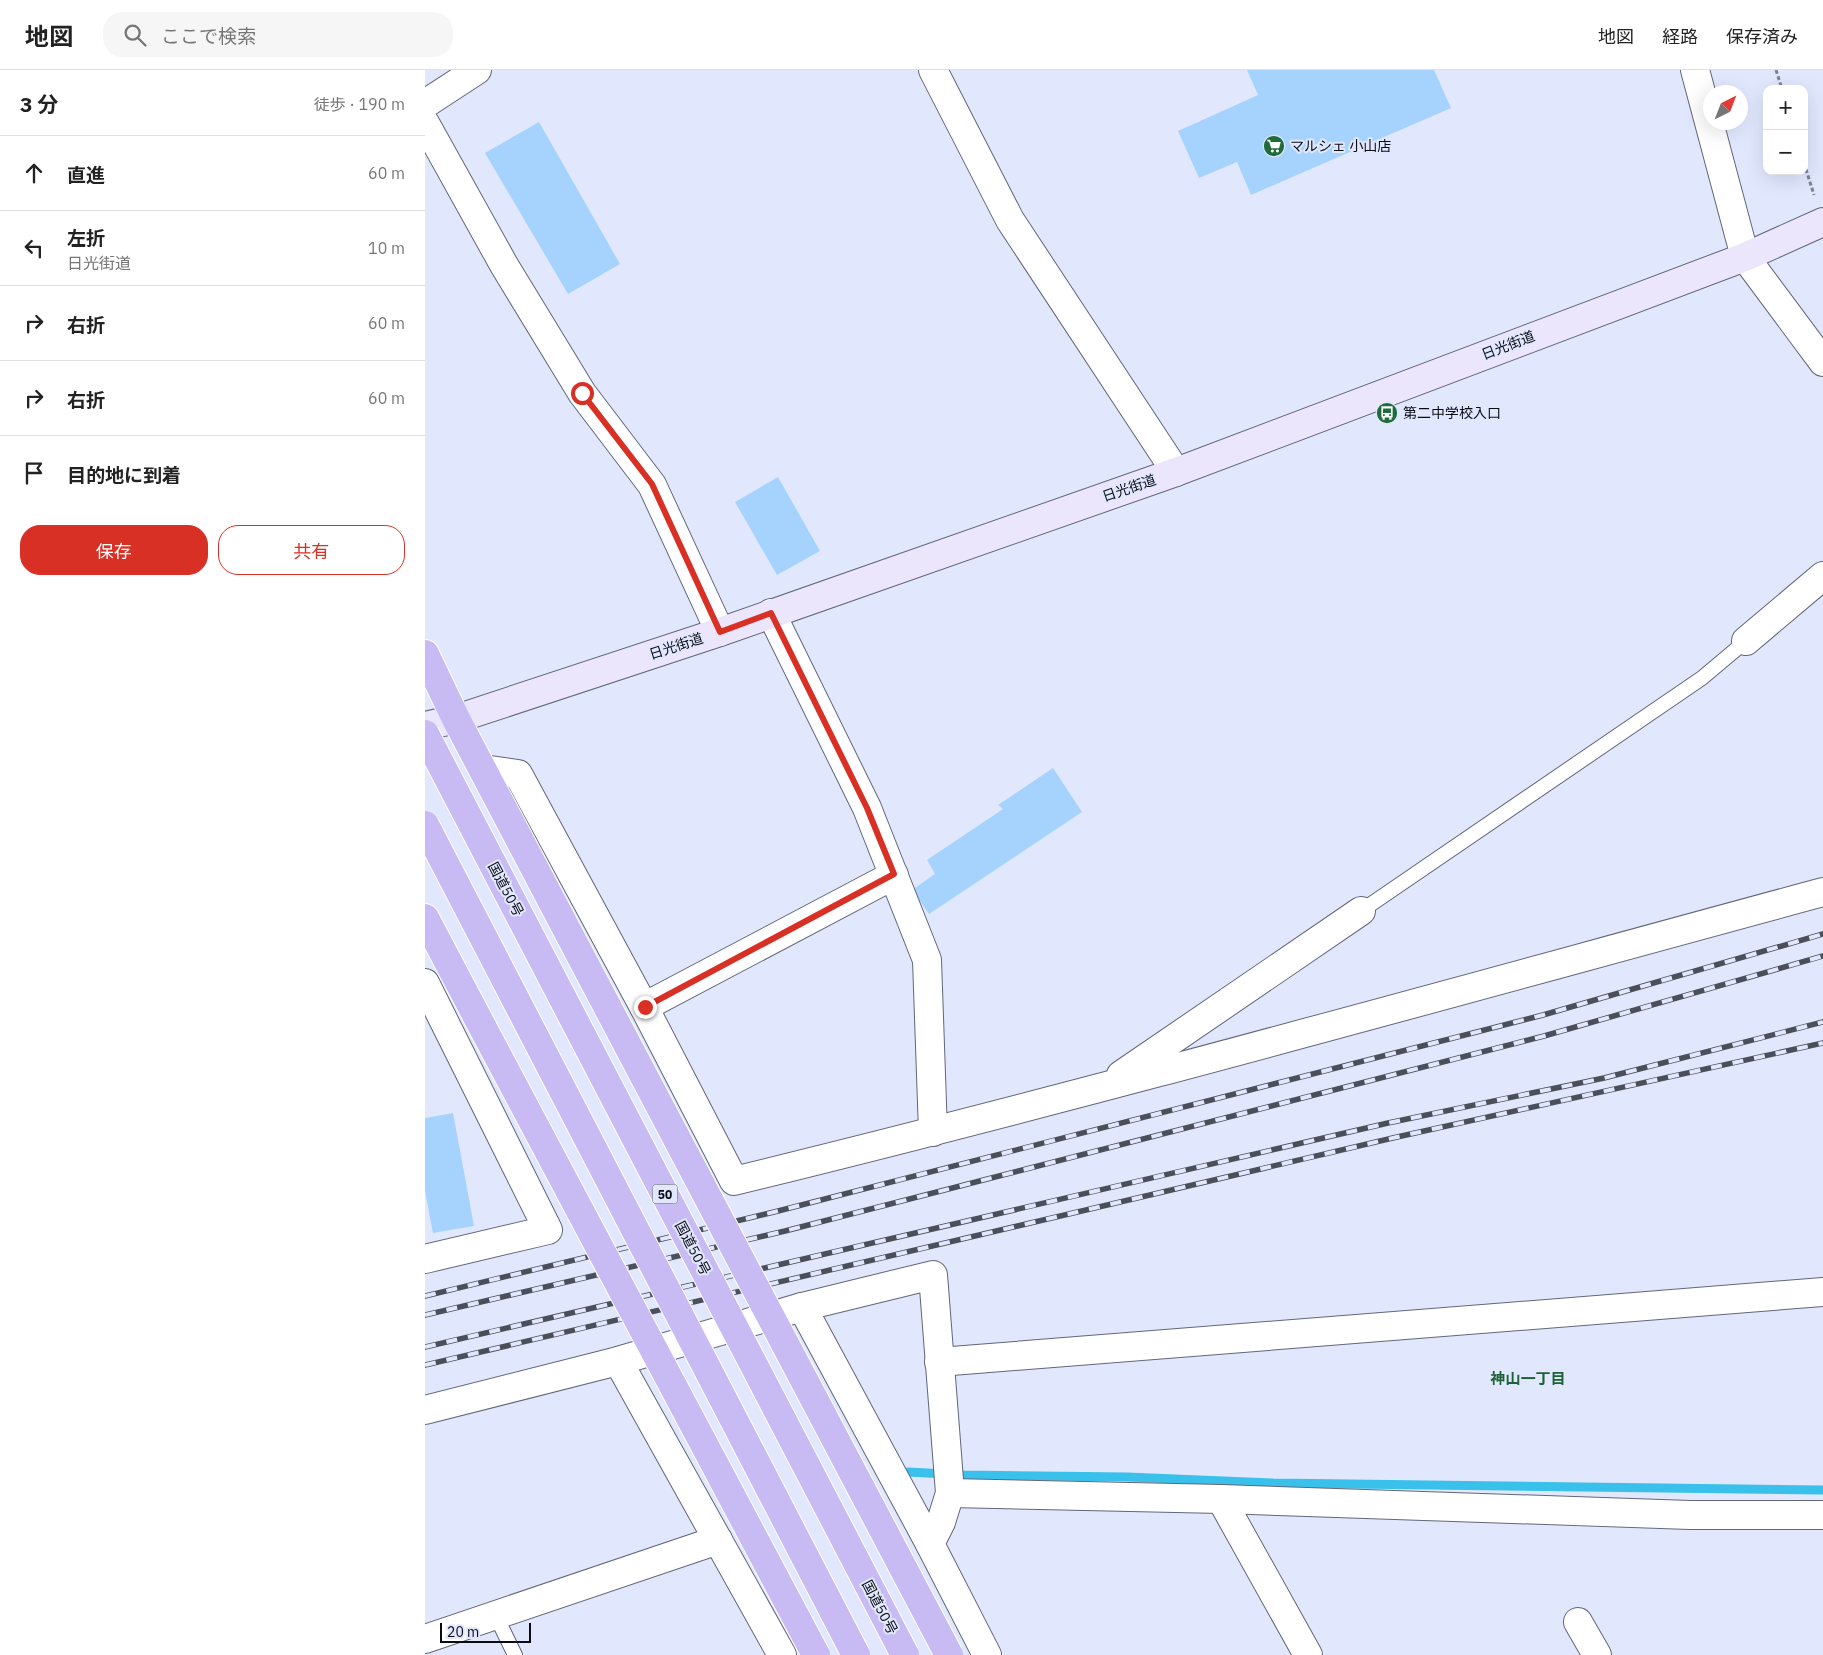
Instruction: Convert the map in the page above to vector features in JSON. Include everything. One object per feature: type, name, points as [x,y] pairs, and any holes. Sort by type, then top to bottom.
[{"type":"highway","points":[[425,654],[456,718],[949,1655]]},
{"type":"highway","name":"国道50号","points":[[425,734],[905,1655]]},
{"type":"highway","points":[[425,825],[857,1655]]},
{"type":"highway","points":[[425,918],[816,1655]]},
{"type":"main road","name":"日光街道","points":[[425,726],[456,718],[720,632],[1175,472],[1745,257],[1823,222]]},
{"type":"street","points":[[425,104],[477,70]]},
{"type":"street","points":[[933,70],[1010,220],[1175,472]]},
{"type":"street","points":[[1695,70],[1745,257],[1823,362]]},
{"type":"street","points":[[425,123],[504,265],[582,393],[652,484],[720,632]]},
{"type":"street","points":[[1746,641],[1823,576]]},
{"type":"street","points":[[771,613],[867,808],[927,960],[933,1132]]},
{"type":"street","points":[[483,769],[518,774],[645,1007],[734,1181],[1103,1088],[1823,892]]},
{"type":"street","points":[[645,1007],[894,874]]},
{"type":"street","points":[[1103,1088],[1361,911]]},
{"type":"street","points":[[425,983],[548,1230],[425,1259]]},
{"type":"street","points":[[425,1410],[618,1361],[802,1307],[933,1275],[950,1493],[941,1522],[930,1544]]},
{"type":"street","points":[[939,1362],[1823,1292]]},
{"type":"street","points":[[802,1307],[930,1544],[987,1655]]},
{"type":"street","points":[[618,1361],[782,1655]]},
{"type":"street","points":[[950,1493],[1221,1498],[1690,1515],[1823,1515]]},
{"type":"street","points":[[1221,1498],[1308,1655]]},
{"type":"street","points":[[425,1639],[718,1540]]},
{"type":"street","points":[[1578,1622],[1597,1655]]},
{"type":"lane","points":[[1361,911],[1702,678],[1746,641]]},
{"type":"lane","points":[[495,1616],[515,1655]]},
{"type":"path","points":[[1776,70],[1781,85]]},
{"type":"building","name":"マルシェ 小山店","points":[[1247,70],[1434,70],[1451,108],[1251,195],[1237,162],[1199,178],[1178,131],[1258,95]]},
{"type":"building","points":[[539,122],[620,264],[568,294],[485,153]]},
{"type":"building","points":[[778,477],[820,551],[777,575],[735,502]]},
{"type":"building","points":[[1053,768],[1082,812],[929,914],[912,890],[935,874],[927,860],[1003,809],[998,805]]},
{"type":"building","points":[[453,1113],[474,1226],[433,1233],[425,1191],[425,1118]]},
{"type":"waterway","points":[[908,1472],[964,1475],[1127,1477],[1273,1483],[1823,1490]]},
{"type":"railway","points":[[425,1296],[778,1211],[1543,1015],[1823,934]]},
{"type":"railway","points":[[425,1315],[785,1231],[1544,1036],[1823,956]]},
{"type":"railway","points":[[425,1347],[1388,1123],[1604,1078],[1823,1022]]},
{"type":"railway","points":[[425,1365],[1397,1137],[1823,1043]]},
{"type":"place","name":"マルシェ 小山店","points":[[1274,146]]},
{"type":"place","name":"第二中学校入口","points":[[1387,413]]},
{"type":"district","name":"神山一丁目","points":[[1528,1378]]},
{"type":"route","points":[[582,393],[652,484],[720,632],[771,613],[867,808],[894,874],[645,1007]]}]
